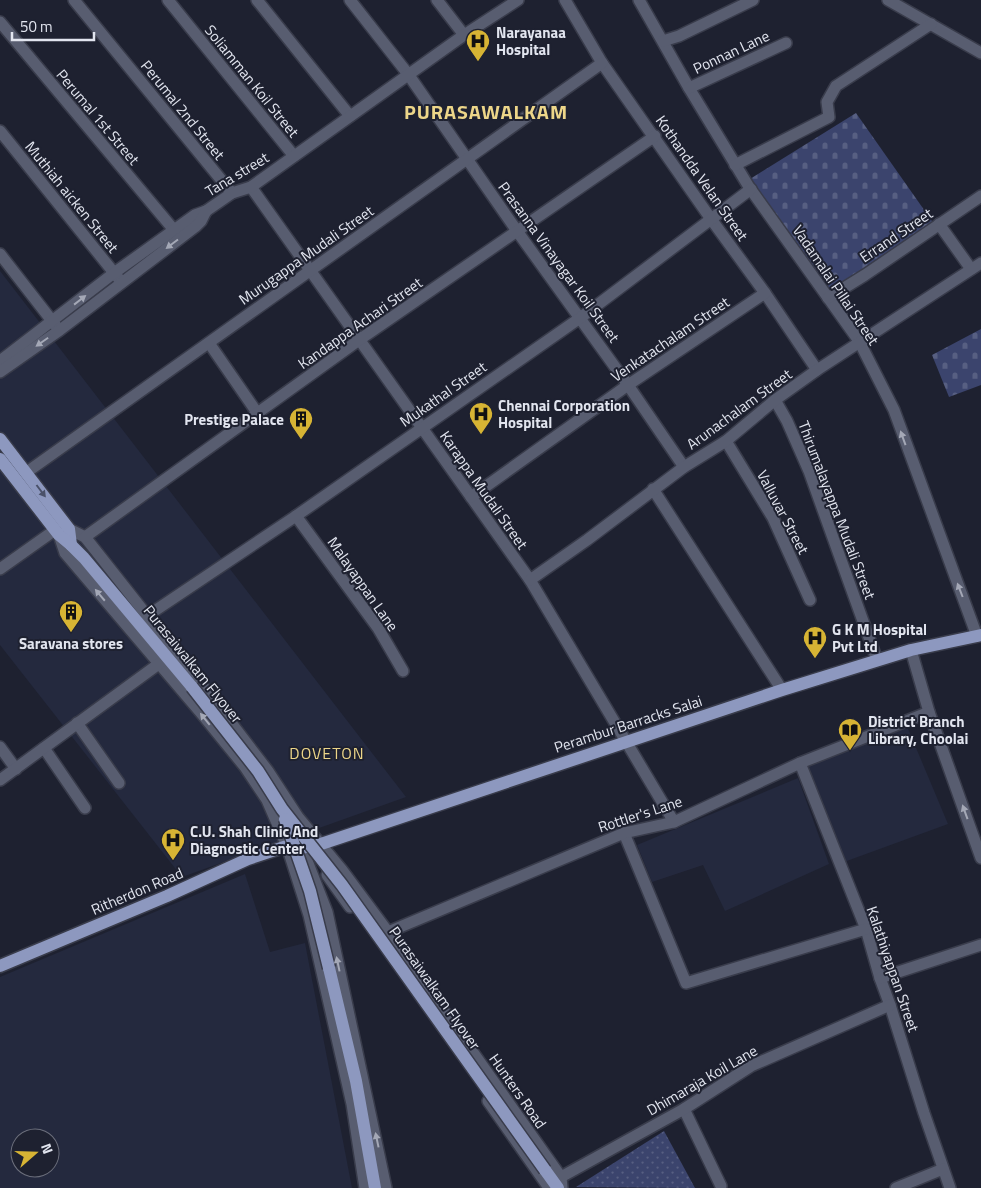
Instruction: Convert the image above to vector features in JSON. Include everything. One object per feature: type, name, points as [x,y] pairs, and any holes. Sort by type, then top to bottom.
[{"type":"main road","points":[[0,439],[27,472],[61,531]]},
{"type":"main road","points":[[0,459],[61,531]]},
{"type":"main road","name":"Purasaiwalkam Flyover","points":[[61,531],[192,687],[258,771],[282,809],[342,885],[545,1170],[560,1184]]},
{"type":"main road","name":"Perambur Barracks Salai","points":[[287,846],[305,847],[321,844],[782,690],[911,650],[979,635]]},
{"type":"main road","name":"Purasaiwalkam Flyover","points":[[282,809],[310,891],[319,927],[356,1081],[375,1188]]},
{"type":"main road","name":"Ritherdon Road","points":[[0,966],[167,896],[248,859],[287,846]]},
{"type":"street","name":"Perumal 2nd Street","points":[[74,0],[232,193]]},
{"type":"street","name":"Soliamman Koil Street","points":[[168,0],[294,156]]},
{"type":"street","points":[[257,0],[350,116]]},
{"type":"street","name":"Prasanna Vinayagar Koil Street","points":[[350,0],[408,74],[684,467]]},
{"type":"street","points":[[437,0],[464,35]]},
{"type":"street","name":"Tana street","points":[[118,278],[174,230],[195,215],[206,211],[232,193],[251,187],[408,74],[518,0]]},
{"type":"street","name":"Kothandda Velan Street","points":[[565,0],[602,63],[765,293],[817,370]]},
{"type":"street","name":"Vadamalai Pillai Street","points":[[639,0],[688,88],[735,165],[859,341],[894,410],[979,635]]},
{"type":"street","points":[[663,41],[679,36],[753,0]]},
{"type":"street","points":[[888,0],[981,53]]},
{"type":"street","name":"Perumal 1st Street","points":[[0,22],[174,230]]},
{"type":"street","points":[[735,165],[829,117],[827,102],[836,86],[931,24]]},
{"type":"street","name":"Ponnan Lane","points":[[688,88],[786,43]]},
{"type":"street","name":"Murugappa Mudali Street","points":[[27,472],[602,63]]},
{"type":"street","name":"Muthiah aicken Street","points":[[0,131],[118,278]]},
{"type":"street","name":"Kandappa Achari Street","points":[[85,537],[359,340],[655,136]]},
{"type":"street","name":"Karappa Mudali Street","points":[[251,187],[530,580],[674,822]]},
{"type":"street","name":"Mukathal Street","points":[[147,616],[296,516],[580,318],[751,189]]},
{"type":"street","name":"Errand Street","points":[[828,298],[981,196]]},
{"type":"street","points":[[0,372],[4,359],[56,326],[118,278],[195,227],[201,221],[206,211]]},
{"type":"street","points":[[939,224],[971,269]]},
{"type":"street","points":[[0,254],[56,326]]},
{"type":"street","name":"Arunachalam Street","points":[[530,580],[684,467],[726,441],[775,400],[817,370],[981,262]]},
{"type":"street","name":"Venkatachalam Street","points":[[471,497],[628,385],[765,293]]},
{"type":"street","points":[[209,343],[258,414]]},
{"type":"street","name":"Thirumalayappa Mudali Street","points":[[775,400],[787,421],[808,471],[877,660]]},
{"type":"street","name":"Valluvar Street","points":[[726,441],[773,518],[810,600]]},
{"type":"street","points":[[653,489],[782,690]]},
{"type":"street","name":"Malayappan Lane","points":[[296,516],[378,628],[403,671]]},
{"type":"street","points":[[61,531],[65,554],[160,663],[245,767],[267,800],[287,846],[309,915],[352,1104],[365,1188]]},
{"type":"street","points":[[0,569],[61,531],[85,537]]},
{"type":"street","name":"Hunters Road","points":[[85,537],[209,694],[268,771],[298,817],[342,870],[388,932],[560,1184]]},
{"type":"street","points":[[911,650],[930,712],[981,858]]},
{"type":"street","points":[[0,780],[160,663]]},
{"type":"street","name":"Rottler's Lane","points":[[388,932],[624,833],[674,822],[800,763],[930,712]]},
{"type":"street","points":[[77,723],[118,783]]},
{"type":"street","points":[[0,746],[16,769]]},
{"type":"street","points":[[44,748],[85,808]]},
{"type":"street","name":"Kalathiyappan Street","points":[[800,763],[866,929],[880,978],[950,1188]]},
{"type":"street","points":[[624,833],[686,983],[866,929]]},
{"type":"street","points":[[305,847],[321,876],[446,1040],[547,1185],[553,1188]]},
{"type":"street","points":[[321,876],[342,870]]},
{"type":"street","points":[[321,876],[386,1188]]},
{"type":"street","points":[[309,915],[327,912]]},
{"type":"street","points":[[880,978],[981,945]]},
{"type":"street","name":"Dhimaraja Koil Lane","points":[[560,1184],[751,1066],[890,1005]]},
{"type":"street","points":[[684,1109],[721,1186]]},
{"type":"street","points":[[896,1188],[943,1169]]},
{"type":"shaded area","points":[[0,271],[406,797],[182,877],[0,645]]},
{"type":"shaded area","points":[[906,724],[948,824],[844,862],[804,765]]},
{"type":"shaded area","points":[[798,778],[829,864],[725,911],[703,865],[652,882],[637,845]]},
{"type":"shaded area","points":[[245,874],[270,952],[305,943],[352,1188],[0,1188],[0,977]]},
{"type":"green space","points":[[856,113],[934,224],[828,295],[750,179]]},
{"type":"green space","points":[[981,329],[981,385],[949,397],[932,355]]},
{"type":"green space","points":[[664,1131],[695,1188],[576,1187]]},
{"type":"place","name":"Narayanaa Hospital","points":[[478,62]]},
{"type":"place","name":"Chennai Corporation Hospital","points":[[481,435]]},
{"type":"place","name":"Prestige Palace","points":[[301,440]]},
{"type":"place","name":"Saravana stores","points":[[71,633]]},
{"type":"place","name":"G K M Hospital Pvt Ltd","points":[[815,659]]},
{"type":"place","name":"District Branch Library, Choolai","points":[[850,751]]},
{"type":"place","name":"C.U. Shah Clinic And Diagnostic Center","points":[[173,861]]},
{"type":"district","name":"PURASAWALKAM","points":[[486,111]]},
{"type":"district","name":"DOVETON","points":[[327,753]]}]
